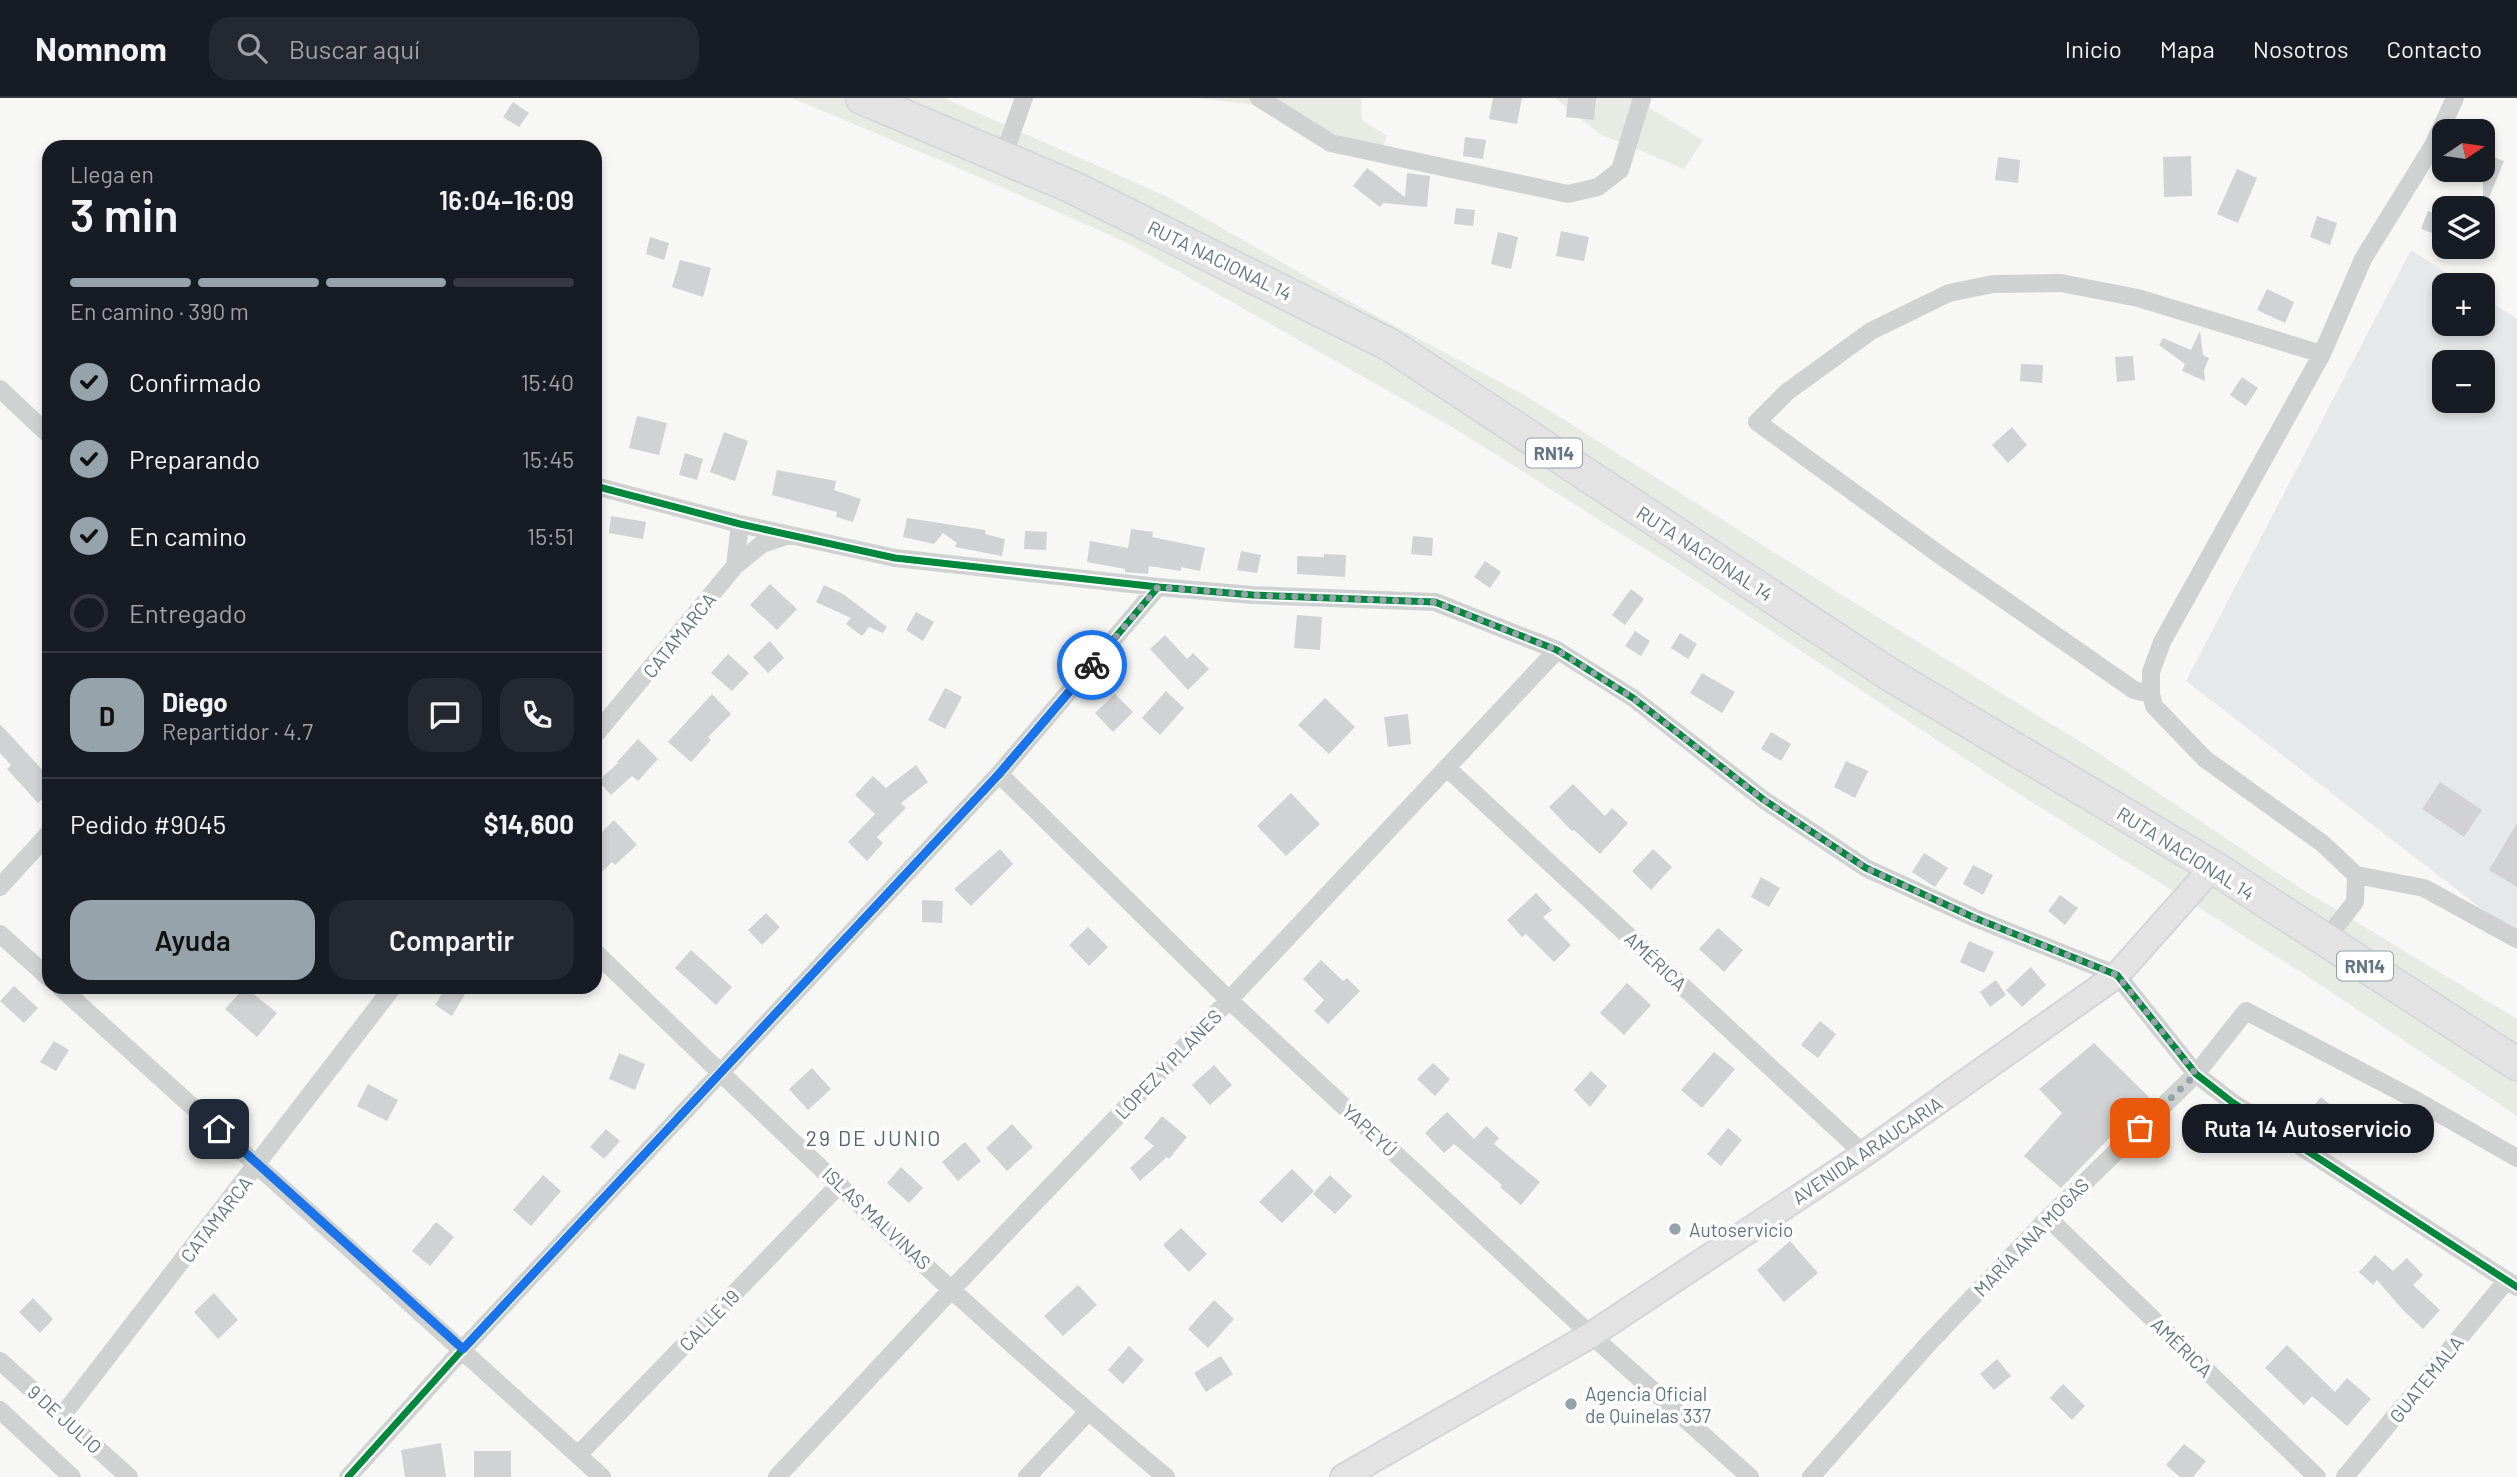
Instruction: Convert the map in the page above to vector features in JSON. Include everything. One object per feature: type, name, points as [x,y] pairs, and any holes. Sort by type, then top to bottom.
[{"type":"highway","name":"RUTA NACIONAL 14","points":[[862,98],[1070,186],[1391,345],[1889,674],[2213,867],[2517,1064]]},
{"type":"main road","name":"AVENIDA ARAUCARIA","points":[[1343,1477],[1591,1335],[1864,1154],[2117,975],[2213,867]]},
{"type":"street","points":[[1003,157],[1024,98]]},
{"type":"street","points":[[1259,98],[1331,144],[1568,194],[1598,187],[1620,170],[1642,98]]},
{"type":"street","points":[[2455,98],[2434,144],[2363,259],[2322,354],[2162,642],[2151,672],[2151,694],[2154,706],[2205,758],[2322,843],[2356,875],[2424,888],[2517,939]]},
{"type":"street","points":[[2151,694],[2133,690],[1937,553],[1757,422],[1787,392],[1871,331],[1948,293],[1993,284],[2061,283],[2138,298],[2322,354]]},
{"type":"street","points":[[3,400],[42,430]]},
{"type":"street","points":[[602,488],[740,524],[895,558],[1253,595],[1435,602],[1557,650],[1633,698],[1764,800],[1866,868],[1975,918],[2117,975],[2196,1074],[2232,1102],[2512,1283]]},
{"type":"street","points":[[735,566],[740,524]]},
{"type":"street","name":"CATAMARCA","points":[[602,727],[735,566],[762,544],[790,535]]},
{"type":"street","points":[[353,1475],[463,1349],[999,774],[1158,587]]},
{"type":"street","name":"LÓPEZ Y PLANES","points":[[777,1477],[1557,650]]},
{"type":"street","name":"AMÉRICA","points":[[1447,768],[1864,1154]]},
{"type":"street","name":"YAPEYÚ","points":[[999,774],[1229,1000],[1591,1335],[1750,1477]]},
{"type":"street","points":[[0,887],[42,841]]},
{"type":"street","points":[[2325,940],[2355,902],[2356,875]]},
{"type":"street","points":[[0,934],[42,972]]},
{"type":"street","name":"ISLAS MALVINAS","points":[[602,958],[840,1184],[1088,1412],[1166,1477]]},
{"type":"street","points":[[68,994],[602,1477]]},
{"type":"street","name":"CATAMARCA","points":[[62,1416],[388,994]]},
{"type":"street","name":"MARÍA ANA MOGAS","points":[[1811,1477],[1927,1344],[2048,1218],[2196,1074],[2246,1011],[2412,1098],[2517,1158]]},
{"type":"street","name":"CALLE 19","points":[[578,1455],[840,1184]]},
{"type":"street","name":"AMÉRICA","points":[[2048,1218],[2317,1477]]},
{"type":"street","name":"GUATEMALA","points":[[2345,1477],[2512,1283]]},
{"type":"street","name":"9 DE JULIO","points":[[0,1361],[130,1477]]},
{"type":"street","name":"9 DE JULIO","points":[[0,1410],[72,1477]]},
{"type":"street","points":[[1027,1477],[1088,1412]]},
{"type":"shaded area","points":[[792,98],[944,98],[1168,197],[1363,309],[1528,397],[2100,754],[2305,891],[2517,1019],[2517,1116],[2299,971],[1999,781],[1677,569],[1457,430],[1128,243]]},
{"type":"shaded area","points":[[1197,98],[1361,98],[1362,120],[1387,136],[1379,158],[1289,109]]},
{"type":"shaded area","points":[[1555,98],[1633,98],[1703,140],[1684,169],[1600,134]]},
{"type":"shaded area","points":[[2411,250],[2446,273],[2432,273],[2432,336],[2495,336],[2495,305],[2517,319],[2517,936],[2186,681]]},
{"type":"building","points":[[1493,98],[1522,98],[1517,124],[1489,119]]},
{"type":"building","points":[[1568,98],[1596,98],[1594,120],[1566,117]]},
{"type":"building","points":[[513,102],[529,113],[519,127],[503,117]]},
{"type":"building","points":[[1465,137],[1486,140],[1483,159],[1463,156]]},
{"type":"building","points":[[2191,156],[2192,196],[2164,197],[2163,157]]},
{"type":"building","points":[[1998,157],[2020,160],[2018,183],[1995,180]]},
{"type":"building","points":[[2496,158],[2504,161],[2496,181]]},
{"type":"building","points":[[1367,168],[1405,197],[1407,173],[1430,176],[1427,207],[1383,203],[1380,207],[1353,186]]},
{"type":"building","points":[[2237,169],[2257,178],[2238,223],[2217,214]]},
{"type":"building","points":[[2483,182],[2495,182],[2490,196],[2483,196]]},
{"type":"building","points":[[1456,208],[1475,210],[1473,226],[1454,224]]},
{"type":"building","points":[[2428,211],[2432,213],[2432,233],[2421,229]]},
{"type":"building","points":[[2317,216],[2337,223],[2330,245],[2310,237]]},
{"type":"building","points":[[1561,231],[1589,237],[1584,261],[1556,256]]},
{"type":"building","points":[[1498,232],[1518,237],[1511,269],[1491,264]]},
{"type":"building","points":[[650,237],[669,243],[664,260],[646,254]]},
{"type":"building","points":[[680,260],[711,268],[703,297],[672,287]]},
{"type":"building","points":[[2267,289],[2294,302],[2285,323],[2257,310]]},
{"type":"building","points":[[2200,331],[2203,355],[2209,358],[2204,370],[2205,381],[2182,371],[2185,364],[2159,345],[2163,338],[2191,350]]},
{"type":"building","points":[[2133,356],[2135,380],[2117,382],[2115,357]]},
{"type":"building","points":[[2021,364],[2043,365],[2042,383],[2020,381]]},
{"type":"building","points":[[2242,377],[2258,388],[2246,406],[2230,395]]},
{"type":"building","points":[[637,416],[667,423],[659,455],[629,448]]},
{"type":"building","points":[[2012,427],[2027,445],[2008,463],[1992,445]]},
{"type":"building","points":[[724,432],[748,441],[735,481],[710,472]]},
{"type":"building","points":[[685,453],[703,459],[697,480],[679,475]]},
{"type":"building","points":[[777,470],[836,481],[834,490],[861,499],[853,522],[836,517],[837,512],[772,495]]},
{"type":"building","points":[[611,516],[646,522],[643,539],[609,533]]},
{"type":"building","points":[[907,518],[985,530],[985,534],[1005,539],[1002,556],[955,547],[957,543],[943,533],[934,544],[903,537]]},
{"type":"building","points":[[1131,529],[1153,532],[1152,537],[1205,548],[1200,571],[1181,567],[1181,571],[1149,566],[1148,574],[1125,572],[1125,569],[1087,562],[1090,541],[1128,548]]},
{"type":"building","points":[[1025,531],[1047,532],[1046,550],[1024,549]]},
{"type":"building","points":[[1413,536],[1433,538],[1432,556],[1411,554]]},
{"type":"building","points":[[1241,551],[1261,555],[1257,573],[1237,570]]},
{"type":"building","points":[[1324,554],[1346,555],[1345,577],[1297,574],[1297,556],[1324,557]]},
{"type":"building","points":[[1485,561],[1501,572],[1490,588],[1474,577]]},
{"type":"building","points":[[770,584],[797,609],[777,630],[750,605]]},
{"type":"building","points":[[824,585],[843,594],[887,627],[883,633],[869,627],[862,636],[846,624],[851,618],[816,602]]},
{"type":"building","points":[[1631,589],[1644,599],[1625,625],[1612,615]]},
{"type":"building","points":[[916,612],[934,622],[923,641],[906,630]]},
{"type":"building","points":[[1297,615],[1322,617],[1320,650],[1294,648]]},
{"type":"building","points":[[1635,631],[1650,641],[1641,656],[1625,646]]},
{"type":"building","points":[[1680,633],[1697,644],[1688,659],[1671,648]]},
{"type":"building","points":[[1165,635],[1187,659],[1193,653],[1209,669],[1188,690],[1150,649]]},
{"type":"building","points":[[770,641],[784,658],[768,673],[753,657]]},
{"type":"building","points":[[728,654],[749,673],[732,691],[711,673]]},
{"type":"building","points":[[1702,673],[1735,692],[1722,713],[1690,693]]},
{"type":"building","points":[[945,688],[962,697],[945,729],[928,720]]},
{"type":"building","points":[[1166,691],[1184,708],[1160,735],[1142,718]]},
{"type":"building","points":[[712,694],[731,714],[708,737],[711,740],[691,762],[668,742]]},
{"type":"building","points":[[1115,694],[1133,712],[1113,732],[1095,713]]},
{"type":"building","points":[[1325,698],[1355,727],[1329,754],[1298,725]]},
{"type":"building","points":[[1408,714],[1411,744],[1388,747],[1384,717]]},
{"type":"building","points":[[0,724],[42,769],[42,799],[38,803],[7,769],[11,765],[0,753]]},
{"type":"building","points":[[1771,732],[1791,744],[1781,761],[1761,749]]},
{"type":"building","points":[[638,739],[658,759],[638,781],[632,776],[611,795],[602,785],[602,777]]},
{"type":"building","points":[[1846,761],[1868,771],[1855,798],[1834,787]]},
{"type":"building","points":[[916,765],[928,782],[901,803],[906,808],[877,837],[883,843],[867,861],[848,842],[875,814],[855,795],[873,776],[886,788]]},
{"type":"building","points":[[2440,782],[2482,810],[2464,837],[2422,809]]},
{"type":"building","points":[[1573,784],[1605,816],[1612,808],[1628,823],[1600,854],[1549,807]]},
{"type":"building","points":[[1291,793],[1320,824],[1286,856],[1257,826]]},
{"type":"building","points":[[614,820],[637,845],[615,865],[612,862],[602,872],[602,832]]},
{"type":"building","points":[[2517,823],[2517,887],[2489,870]]},
{"type":"building","points":[[1000,849],[1013,864],[971,906],[954,889]]},
{"type":"building","points":[[1653,849],[1672,867],[1651,890],[1632,871]]},
{"type":"building","points":[[1924,853],[1948,868],[1935,887],[1912,872]]},
{"type":"building","points":[[1973,865],[1993,875],[1983,895],[1963,884]]},
{"type":"building","points":[[1761,877],[1780,888],[1769,907],[1751,897]]},
{"type":"building","points":[[1536,893],[1552,910],[1543,917],[1571,945],[1554,962],[1526,934],[1522,937],[1507,920]]},
{"type":"building","points":[[2060,895],[2078,908],[2065,925],[2048,911]]},
{"type":"building","points":[[922,900],[943,901],[942,923],[922,922]]},
{"type":"building","points":[[766,913],[780,927],[762,945],[748,930]]},
{"type":"building","points":[[1088,927],[1108,947],[1089,966],[1069,945]]},
{"type":"building","points":[[1718,928],[1743,950],[1724,972],[1699,949]]},
{"type":"building","points":[[1969,941],[1994,952],[1984,973],[1960,962]]},
{"type":"building","points":[[691,950],[732,987],[716,1005],[675,968]]},
{"type":"building","points":[[1321,960],[1343,981],[1347,978],[1360,991],[1328,1024],[1314,1011],[1324,1000],[1303,979]]},
{"type":"building","points":[[2031,967],[2046,985],[2022,1007],[2006,990]]},
{"type":"building","points":[[1996,980],[2006,995],[1990,1007],[1980,992]]},
{"type":"building","points":[[1627,983],[1651,1005],[1624,1035],[1600,1013]]},
{"type":"building","points":[[14,986],[38,1008],[24,1023],[0,1001]]},
{"type":"building","points":[[239,994],[254,994],[277,1013],[257,1037],[225,1009]]},
{"type":"building","points":[[442,994],[465,994],[452,1016],[435,1005]]},
{"type":"building","points":[[1820,1021],[1836,1034],[1818,1058],[1801,1045]]},
{"type":"building","points":[[54,1041],[69,1050],[56,1071],[40,1062]]},
{"type":"building","points":[[2094,1043],[2149,1097],[2061,1188],[2024,1156],[2062,1113],[2039,1089]]},
{"type":"building","points":[[1714,1052],[1735,1069],[1702,1108],[1681,1090]]},
{"type":"building","points":[[619,1053],[645,1064],[635,1090],[609,1079]]},
{"type":"building","points":[[1433,1063],[1450,1079],[1435,1096],[1417,1079]]},
{"type":"building","points":[[1214,1065],[1232,1085],[1210,1105],[1192,1085]]},
{"type":"building","points":[[812,1068],[831,1089],[808,1110],[789,1089]]},
{"type":"building","points":[[1591,1071],[1607,1086],[1590,1107],[1574,1090]]},
{"type":"building","points":[[368,1084],[398,1100],[387,1121],[357,1106]]},
{"type":"building","points":[[2321,1097],[2343,1115],[2325,1137],[2303,1119]]},
{"type":"building","points":[[1447,1112],[1474,1139],[1486,1126],[1499,1138],[1494,1144],[1540,1182],[1521,1205],[1454,1144],[1444,1153],[1425,1133]]},
{"type":"building","points":[[1162,1116],[1187,1137],[1169,1159],[1167,1157],[1140,1181],[1130,1168],[1154,1146],[1144,1138]]},
{"type":"building","points":[[1012,1124],[1033,1147],[1007,1171],[986,1148]]},
{"type":"building","points":[[1728,1128],[1742,1140],[1721,1166],[1707,1154]]},
{"type":"building","points":[[606,1129],[620,1141],[604,1159],[590,1147]]},
{"type":"building","points":[[965,1142],[981,1161],[958,1181],[942,1162]]},
{"type":"building","points":[[901,1167],[923,1188],[909,1203],[887,1183]]},
{"type":"building","points":[[1292,1169],[1314,1191],[1282,1223],[1259,1202]]},
{"type":"building","points":[[543,1175],[561,1191],[531,1226],[513,1210]]},
{"type":"building","points":[[1330,1175],[1352,1196],[1335,1214],[1313,1194]]},
{"type":"building","points":[[436,1222],[454,1237],[430,1266],[412,1251]]},
{"type":"building","points":[[1181,1228],[1207,1254],[1189,1272],[1163,1245]]},
{"type":"building","points":[[1790,1241],[1818,1273],[1784,1302],[1757,1270]]},
{"type":"building","points":[[2375,1255],[2393,1271],[2407,1258],[2423,1275],[2413,1285],[2440,1310],[2423,1329],[2377,1280],[2373,1285],[2359,1272]]},
{"type":"building","points":[[1078,1285],[1097,1305],[1063,1336],[1044,1316]]},
{"type":"building","points":[[214,1293],[238,1320],[218,1339],[194,1312]]},
{"type":"building","points":[[33,1298],[53,1319],[40,1333],[19,1312]]},
{"type":"building","points":[[1214,1300],[1234,1319],[1208,1348],[1188,1329]]},
{"type":"building","points":[[2287,1345],[2335,1392],[2347,1378],[2371,1399],[2347,1426],[2312,1396],[2304,1405],[2265,1368]]},
{"type":"building","points":[[1129,1346],[1144,1360],[1123,1384],[1108,1370]]},
{"type":"building","points":[[1221,1356],[1233,1374],[1206,1392],[1194,1373]]},
{"type":"building","points":[[1997,1359],[2011,1376],[1994,1390],[1980,1374]]},
{"type":"building","points":[[2063,1384],[2085,1406],[2072,1420],[2050,1398]]},
{"type":"building","points":[[441,1443],[446,1477],[405,1477],[401,1450]]},
{"type":"building","points":[[2184,1444],[2206,1461],[2193,1477],[2180,1477],[2166,1465]]},
{"type":"building","points":[[474,1451],[511,1451],[511,1477],[474,1477]]},
{"type":"cycle path","points":[[602,488],[740,524],[895,558],[1253,595],[1435,602],[1557,650],[1633,698],[1764,800],[1866,868],[1975,918],[2117,975],[2196,1074],[2232,1102],[2517,1287]]},
{"type":"cycle path","points":[[348,1477],[463,1349],[999,774],[1158,587]]},
{"type":"way so far","points":[[1092,665],[1158,587],[1253,595],[1435,602],[1557,650],[1633,698],[1764,800],[1866,868],[1975,918],[2117,975],[2196,1074],[2140,1128]]},
{"type":"place","name":"Ruta 14 Autoservicio","points":[[2140,1128]]},
{"type":"place","name":"Autoservicio","points":[[1675,1229]]},
{"type":"place","name":"Agencia Oficial de Quinelas 337","points":[[1571,1404]]},
{"type":"district","name":"29 DE JUNIO","points":[[874,1137]]},
{"type":"route","points":[[219,1129],[463,1349],[999,774],[1092,665]]}]
